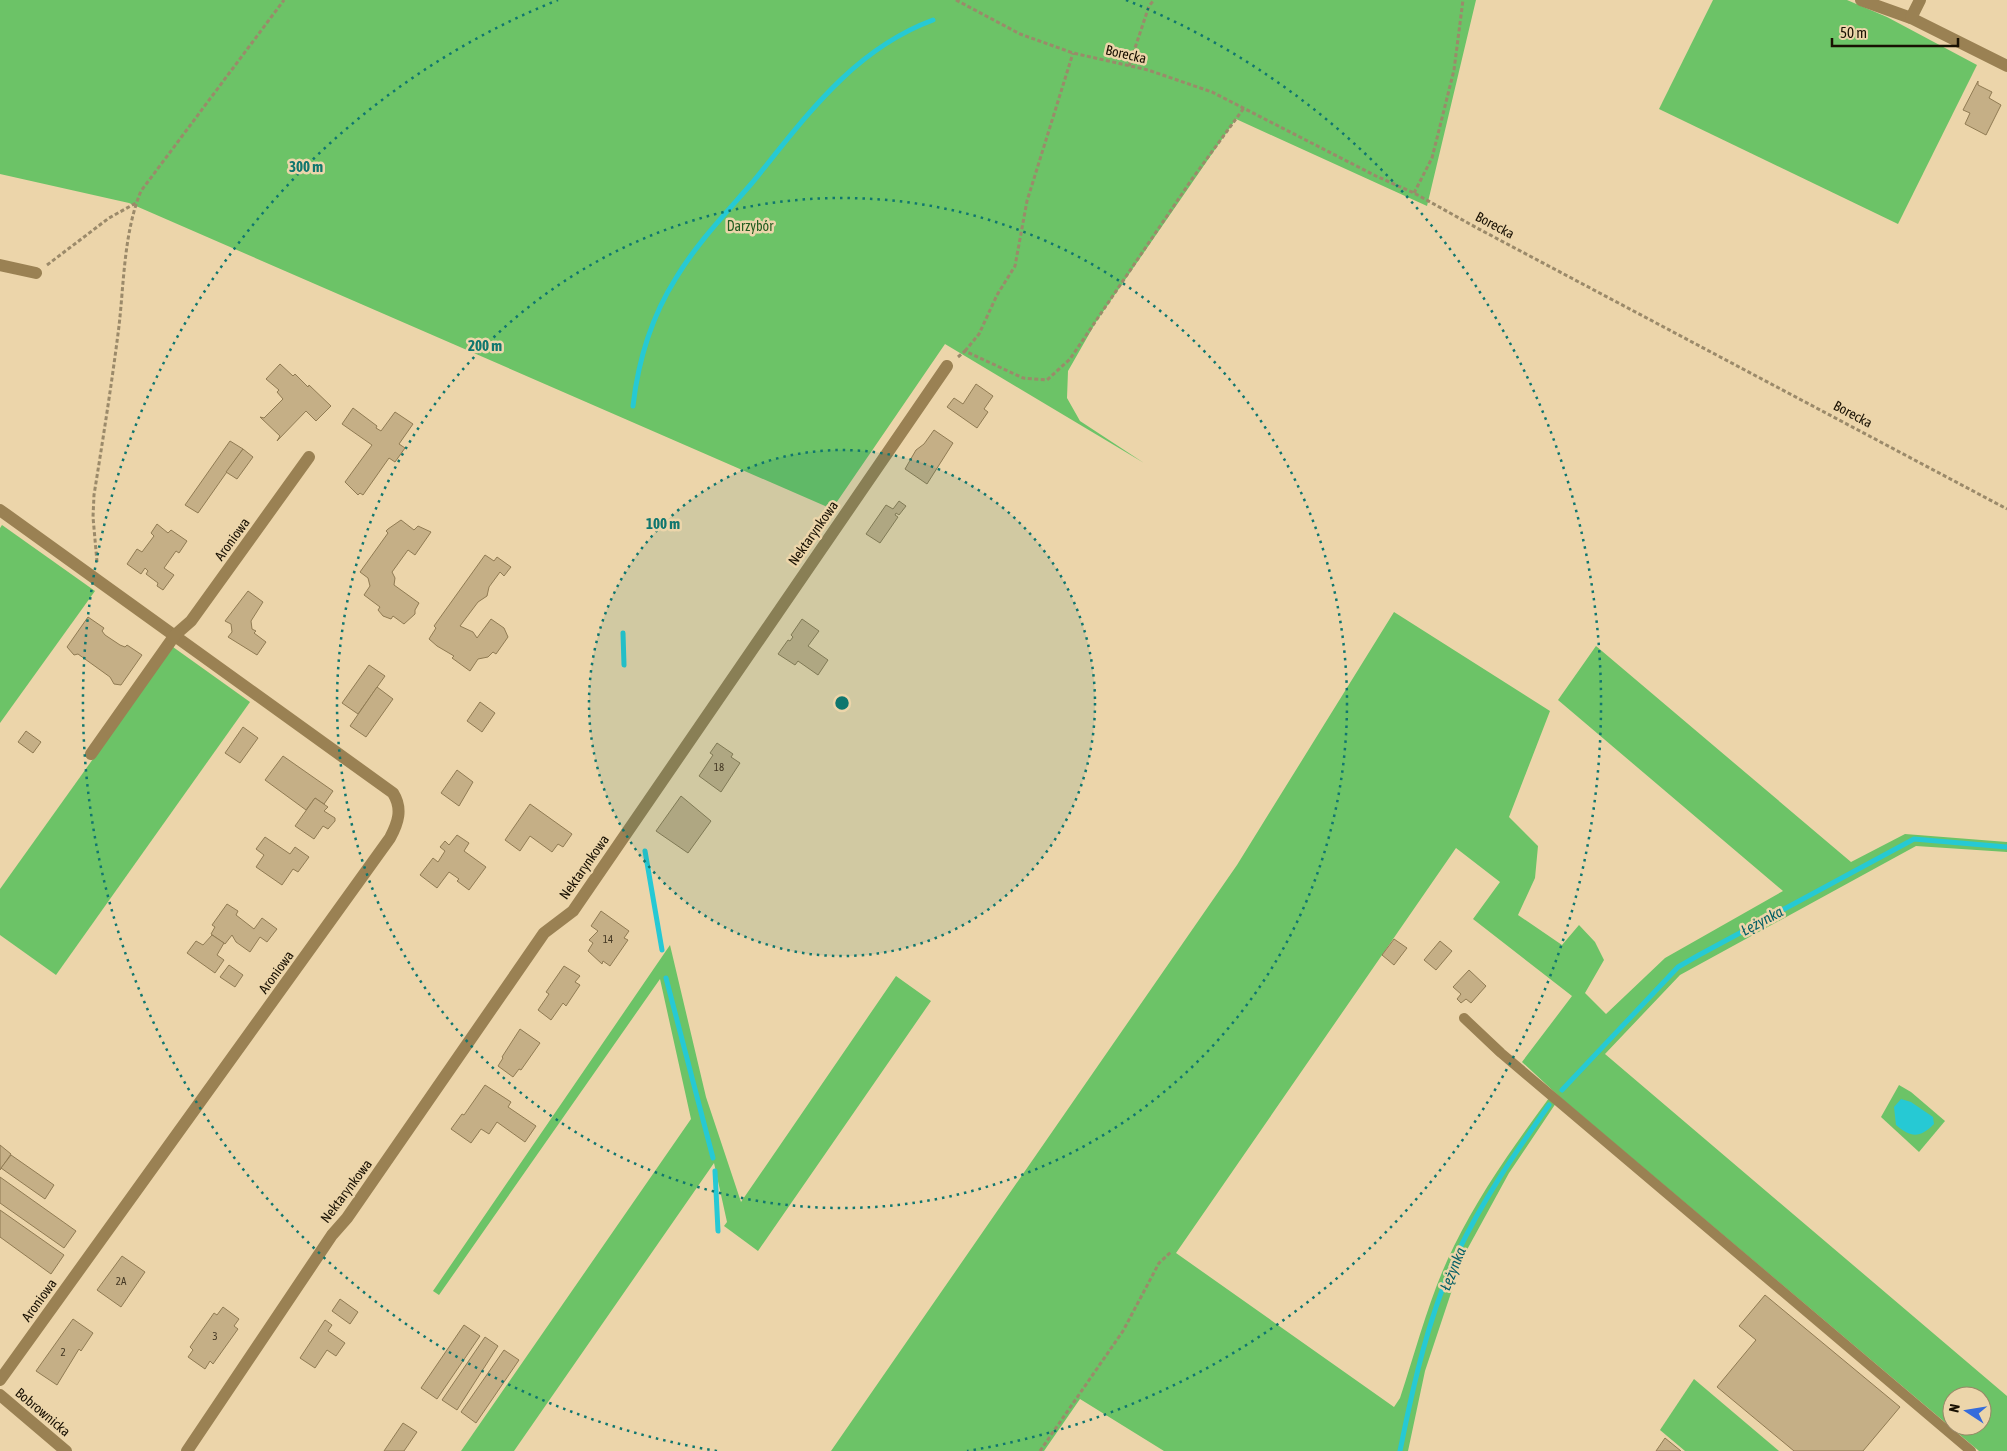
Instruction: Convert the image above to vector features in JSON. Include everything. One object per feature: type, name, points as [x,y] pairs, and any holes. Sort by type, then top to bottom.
[{"type":"street","points":[[1861,0],[1911,18],[2007,66]]},
{"type":"street","points":[[1911,18],[1920,0]]},
{"type":"street","points":[[0,265],[36,272]]},
{"type":"street","name":"Nektarynkowa","points":[[187,1451],[332,1235],[347,1218],[544,933],[573,911],[947,366]]},
{"type":"street","name":"Aroniowa","points":[[91,754],[176,635],[191,621],[309,457]]},
{"type":"street","name":"Aroniowa","points":[[0,510],[393,793],[399,805],[399,816],[390,838],[0,1380]]},
{"type":"street","name":"Bobrownicka","points":[[0,1396],[66,1451]]},
{"type":"lane","points":[[1464,1018],[1501,1053],[1971,1451]]},
{"type":"path","points":[[93,577],[97,568],[93,518],[94,495],[118,336],[130,230],[136,202],[141,191],[284,0]]},
{"type":"path","name":"Borecka","points":[[956,0],[1020,34],[1073,54],[1148,70],[1212,92],[1376,176],[1414,193],[1476,228],[2007,509]]},
{"type":"path","points":[[1130,66],[1149,6],[1154,0]]},
{"type":"path","points":[[1414,193],[1432,158],[1454,70],[1463,0]]},
{"type":"path","points":[[947,366],[965,351],[979,334],[996,295],[1015,266],[1027,201],[1073,54]]},
{"type":"path","points":[[965,351],[1023,378],[1047,380],[1070,359],[1192,179],[1244,108]]},
{"type":"path","points":[[36,272],[109,218],[136,202]]},
{"type":"path","points":[[1040,1451],[1122,1331],[1160,1263],[1171,1252]]},
{"type":"green space","name":"Darzybór","points":[[0,0],[1476,0],[1427,206],[1236,119],[1096,322],[1068,371],[1067,398],[1080,421],[1144,463],[945,344],[832,509],[129,203],[0,174]]},
{"type":"green space","points":[[1713,0],[1847,0],[1887,17],[1977,65],[1898,224],[1659,109]]},
{"type":"green space","points":[[2,525],[95,591],[0,723],[0,528]]},
{"type":"green space","points":[[1394,612],[1550,711],[1509,817],[1538,846],[1535,878],[1518,915],[1562,945],[1579,925],[1595,942],[1604,960],[1585,993],[1606,1014],[1665,958],[1783,891],[1558,700],[1596,646],[1851,862],[1905,834],[2007,842],[2007,852],[1916,846],[1680,975],[1605,1054],[2007,1396],[2007,1451],[1979,1451],[1961,1436],[1992,1436],[1992,1386],[1942,1386],[1942,1420],[1562,1099],[1522,1062],[1572,996],[1473,919],[1500,882],[1456,848],[1176,1253],[1394,1407],[1400,1398],[1424,1321],[1445,1264],[1464,1226],[1498,1170],[1549,1098],[1556,1103],[1509,1173],[1463,1257],[1425,1371],[1408,1451],[1164,1451],[1080,1399],[1044,1451],[831,1451],[1237,865]]},
{"type":"green space","points":[[173,647],[250,702],[56,975],[0,935],[0,889]]},
{"type":"green space","points":[[670,945],[706,1097],[741,1202],[896,976],[931,1001],[758,1251],[724,1226],[727,1222],[714,1163],[514,1451],[461,1451],[691,1119],[660,979],[439,1295],[433,1291]]},
{"type":"green space","points":[[1899,1085],[1911,1092],[1945,1121],[1919,1152],[1881,1117]]},
{"type":"green space","points":[[1694,1379],[1779,1451],[1685,1451],[1660,1430]]},
{"type":"water","points":[[1901,1099],[1911,1102],[1933,1117],[1934,1124],[1924,1132],[1915,1135],[1901,1129],[1896,1125],[1894,1107]]},
{"type":"building","points":[[1978,81],[1978,85],[1992,92],[1989,98],[2001,105],[1986,135],[1965,124],[1970,113],[1963,110]]},
{"type":"building","points":[[280,364],[293,376],[295,374],[308,387],[309,385],[331,406],[316,421],[306,411],[277,441],[280,436],[260,417],[264,418],[283,399],[277,392],[279,390],[266,379]]},
{"type":"building","points":[[976,384],[993,396],[984,409],[988,412],[977,428],[947,407],[954,398],[963,404]]},
{"type":"building","points":[[353,408],[381,431],[395,412],[413,424],[399,444],[405,448],[395,462],[389,458],[363,495],[360,493],[358,495],[345,482],[372,445],[342,424]]},
{"type":"building","points":[[934,430],[953,443],[927,484],[905,469],[916,450],[924,444]]},
{"type":"building","points":[[230,441],[243,449],[198,513],[185,505]]},
{"type":"building","points":[[243,449],[253,457],[237,479],[226,472]]},
{"type":"building","points":[[899,501],[906,506],[899,515],[896,513],[895,515],[898,517],[880,543],[866,534],[886,505],[893,509]]},
{"type":"building","points":[[401,520],[414,530],[418,526],[431,532],[415,555],[408,550],[392,572],[395,578],[394,585],[419,603],[415,614],[404,624],[393,616],[391,619],[383,616],[378,610],[380,607],[364,595],[370,586],[368,578],[360,572],[388,533],[386,531]]},
{"type":"building","points":[[157,524],[168,533],[171,530],[187,541],[179,553],[176,551],[164,568],[174,575],[163,590],[157,586],[158,583],[146,574],[148,571],[145,568],[141,574],[127,564],[137,549],[142,552],[154,536],[151,533]]},
{"type":"building","points":[[485,555],[494,561],[497,557],[511,567],[504,576],[500,572],[489,587],[487,596],[478,602],[460,626],[473,632],[477,638],[491,619],[504,628],[508,637],[496,654],[493,652],[488,657],[478,659],[470,671],[452,658],[454,656],[429,639],[436,628],[434,626]]},
{"type":"building","points":[[248,591],[263,602],[251,621],[252,629],[256,631],[254,633],[266,642],[257,655],[228,637],[232,632],[231,624],[225,621]]},
{"type":"building","points":[[88,617],[104,628],[102,631],[105,635],[120,645],[125,647],[127,645],[142,655],[121,685],[114,684],[110,677],[78,654],[74,655],[67,647]]},
{"type":"building","points":[[802,619],[819,631],[808,646],[828,660],[818,675],[798,661],[795,665],[778,654],[788,640],[790,641],[793,637],[791,635]]},
{"type":"building","points":[[369,665],[385,676],[358,714],[342,703]]},
{"type":"building","points":[[377,687],[393,699],[366,737],[350,726]]},
{"type":"building","points":[[480,702],[495,713],[482,732],[467,721]]},
{"type":"building","points":[[243,727],[258,738],[240,763],[225,753]]},
{"type":"building","points":[[26,731],[41,742],[33,753],[18,742]]},
{"type":"building","points":[[717,743],[733,754],[731,757],[740,763],[721,792],[699,776],[713,755],[710,753]]},
{"type":"building","points":[[283,756],[333,791],[324,804],[315,798],[306,810],[265,780]]},
{"type":"building","points":[[457,770],[473,782],[459,806],[441,793]]},
{"type":"building","points":[[681,796],[711,821],[688,853],[656,831]]},
{"type":"building","points":[[315,798],[328,807],[324,811],[335,818],[335,821],[328,829],[323,826],[314,839],[295,826]]},
{"type":"building","points":[[530,804],[572,834],[563,847],[558,844],[552,852],[530,836],[520,851],[505,840]]},
{"type":"building","points":[[457,835],[469,843],[464,851],[486,867],[469,890],[449,872],[437,888],[420,875],[433,858],[438,862],[445,851],[440,847],[445,841],[449,845]]},
{"type":"building","points":[[265,837],[290,854],[295,847],[309,857],[298,872],[293,869],[282,885],[256,867],[264,855],[256,849]]},
{"type":"building","points":[[227,904],[238,911],[236,915],[254,929],[262,918],[277,929],[267,942],[260,937],[250,952],[236,942],[232,935],[225,944],[211,934],[215,927],[212,925]]},
{"type":"building","points":[[601,911],[629,931],[624,938],[628,940],[610,966],[603,961],[602,964],[588,951],[593,943],[589,940],[598,931],[591,926]]},
{"type":"building","points":[[212,935],[224,943],[217,955],[224,960],[215,973],[187,953],[196,941],[203,945]]},
{"type":"building","points":[[1394,939],[1407,948],[1394,965],[1382,955]]},
{"type":"building","points":[[1440,941],[1452,951],[1436,970],[1424,960]]},
{"type":"building","points":[[229,965],[243,975],[235,987],[220,977]]},
{"type":"building","points":[[564,966],[580,976],[575,982],[580,985],[566,1006],[563,1003],[551,1020],[538,1010],[549,994],[546,992]]},
{"type":"building","points":[[1469,970],[1486,986],[1471,1003],[1466,999],[1461,1003],[1457,999],[1461,994],[1453,987]]},
{"type":"building","points":[[520,1029],[540,1043],[521,1070],[519,1069],[513,1077],[498,1066]]},
{"type":"building","points":[[485,1085],[511,1102],[508,1107],[536,1126],[525,1142],[497,1122],[489,1134],[481,1129],[471,1143],[451,1129],[462,1114],[464,1115]]},
{"type":"building","points":[[0,1145],[11,1154],[0,1170]]},
{"type":"building","points":[[11,1155],[54,1185],[45,1199],[1,1168]]},
{"type":"building","points":[[0,1177],[76,1231],[64,1248],[0,1203]]},
{"type":"building","points":[[0,1210],[64,1255],[51,1274],[0,1237]]},
{"type":"building","points":[[122,1256],[145,1272],[121,1307],[97,1290]]},
{"type":"building","points":[[1765,1295],[1900,1407],[1863,1451],[1794,1451],[1717,1387],[1756,1340],[1739,1326]]},
{"type":"building","points":[[340,1299],[358,1312],[350,1324],[332,1311]]},
{"type":"building","points":[[223,1307],[239,1319],[234,1326],[238,1329],[213,1364],[210,1361],[205,1369],[188,1357],[193,1350],[190,1347],[214,1313],[217,1315]]},
{"type":"building","points":[[73,1319],[93,1333],[81,1351],[79,1349],[57,1385],[36,1371]]},
{"type":"building","points":[[325,1320],[332,1325],[328,1331],[345,1343],[336,1356],[327,1350],[315,1368],[300,1358]]},
{"type":"building","points":[[464,1325],[480,1336],[437,1399],[421,1388]]},
{"type":"building","points":[[485,1337],[498,1346],[457,1410],[442,1400]]},
{"type":"building","points":[[504,1350],[519,1360],[476,1423],[461,1412]]},
{"type":"building","points":[[403,1423],[417,1432],[404,1451],[384,1451]]},
{"type":"building","points":[[1665,1438],[1681,1451],[1656,1451]]},
{"type":"waterway","points":[[633,406],[642,356],[653,324],[667,293],[702,240],[832,88],[878,49],[904,33],[933,20]]},
{"type":"waterway","points":[[623,633],[624,665]]},
{"type":"waterway","name":"Łężynka","points":[[1562,1090],[1678,967],[1699,955],[1914,839],[2007,847]]},
{"type":"waterway","points":[[645,851],[662,950]]},
{"type":"waterway","points":[[666,978],[713,1158]]},
{"type":"waterway","name":"Łężynka","points":[[1400,1451],[1423,1351],[1447,1277],[1467,1234],[1488,1196],[1549,1105]]},
{"type":"waterway","points":[[715,1171],[718,1231]]}]
